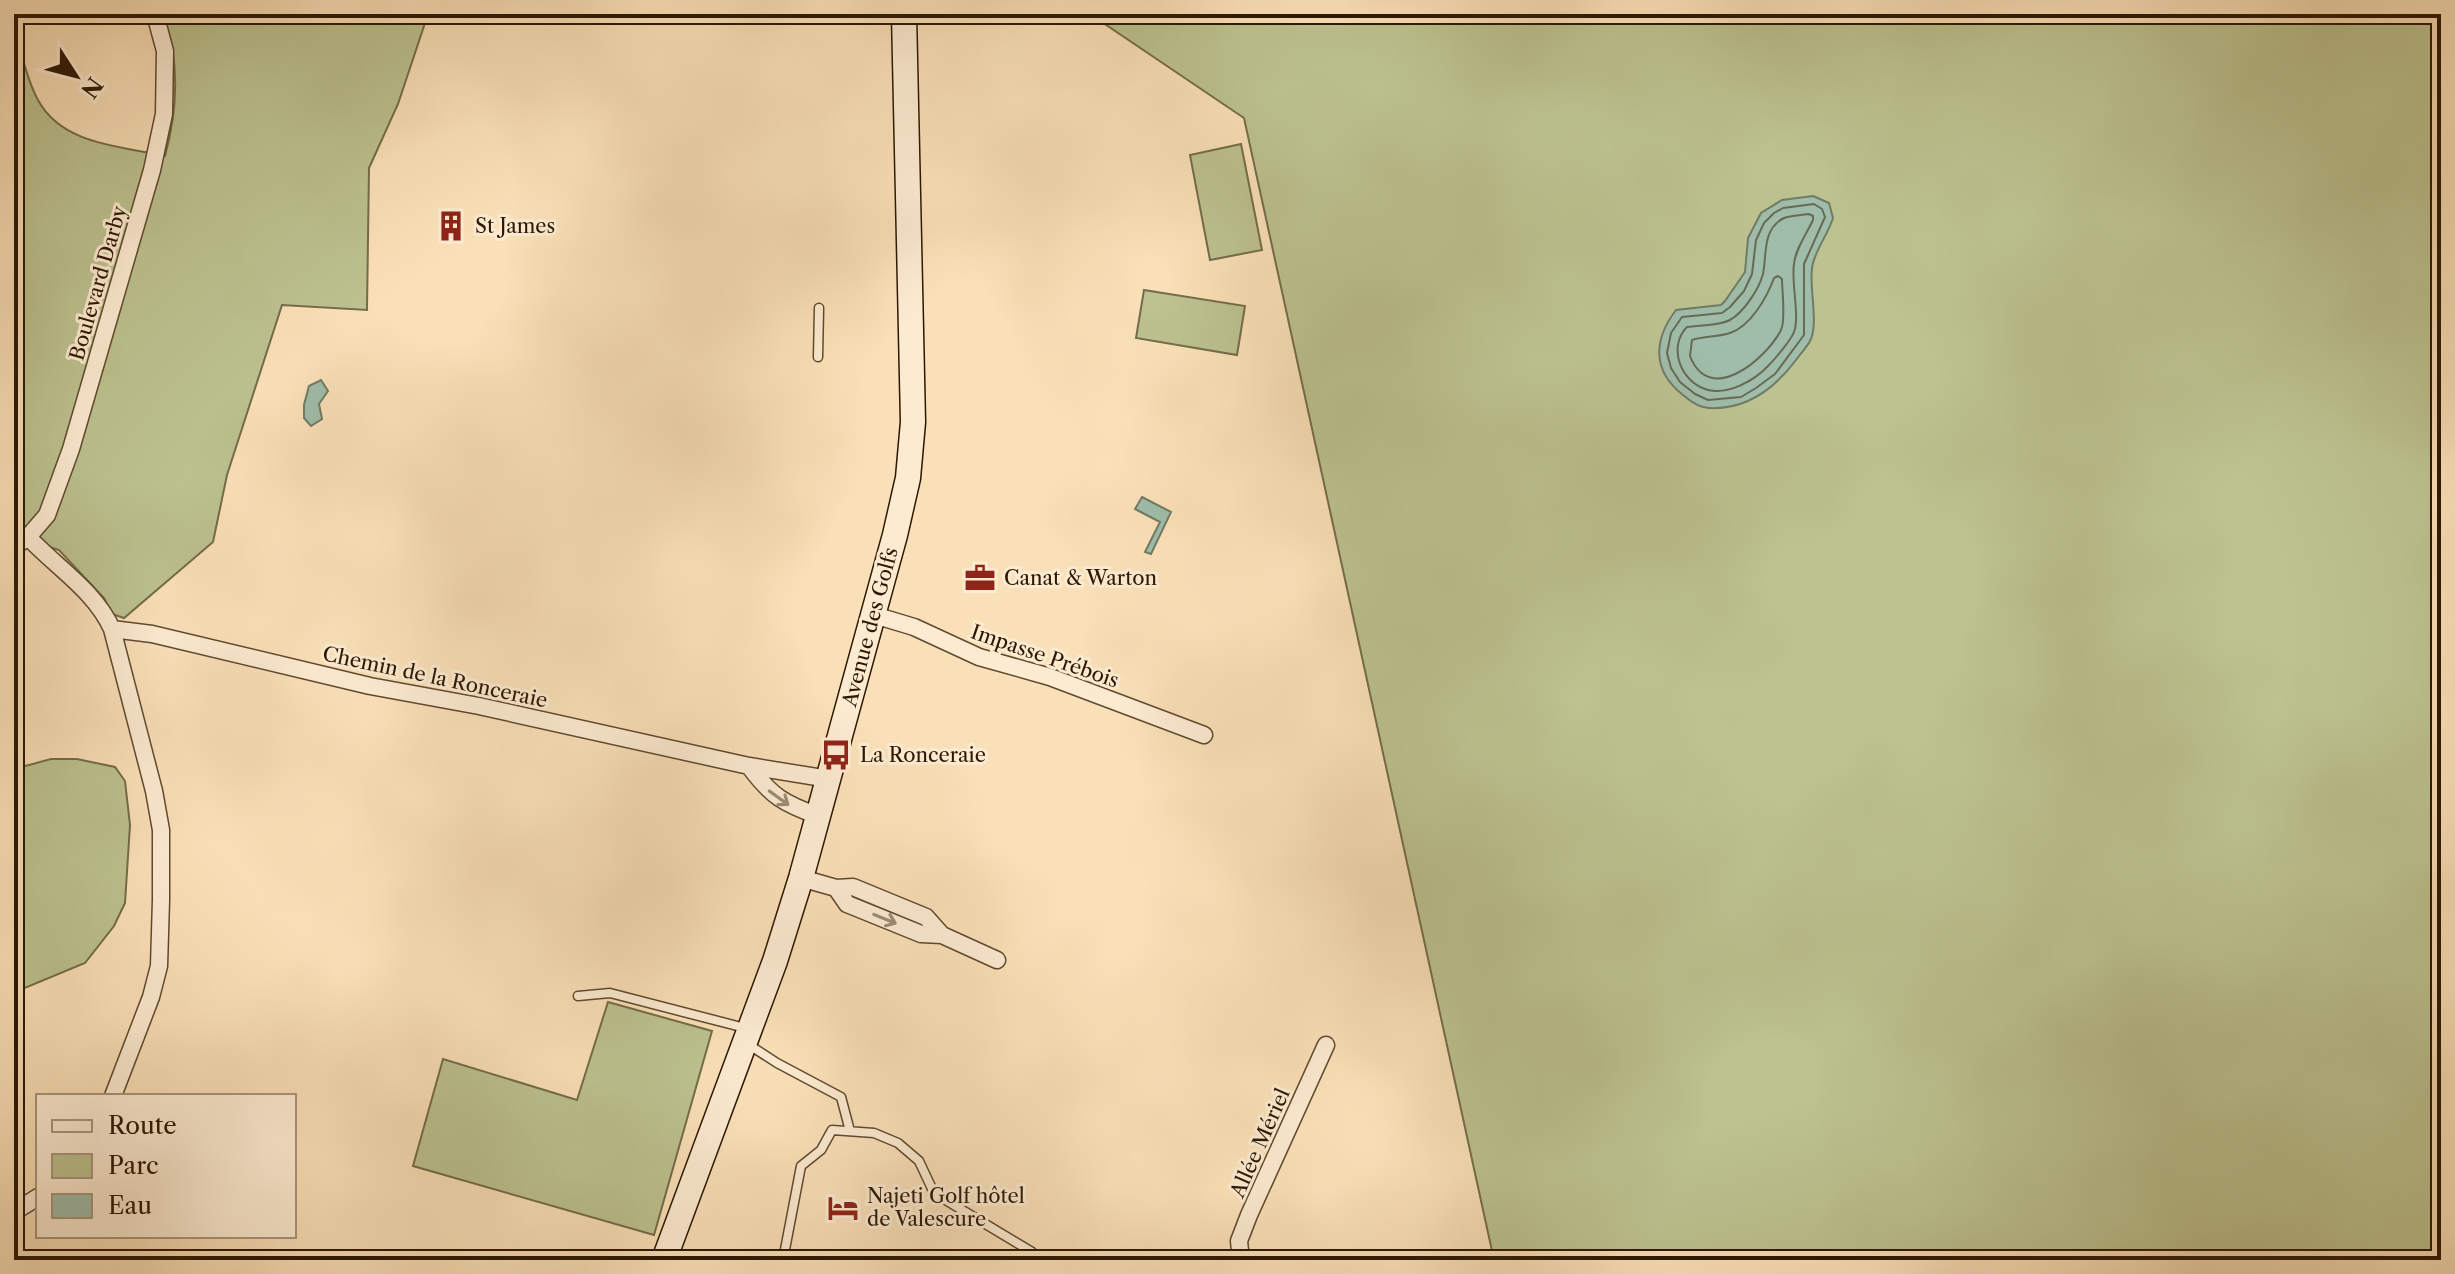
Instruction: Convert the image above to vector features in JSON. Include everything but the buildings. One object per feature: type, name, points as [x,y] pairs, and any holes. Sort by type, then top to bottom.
[{"type":"main road","name":"Avenue des Golfs","points":[[664,1260],[775,961],[801,878],[874,615],[908,478],[913,422],[904,14]]},
{"type":"street","name":"Boulevard Darby","points":[[21,542],[47,515],[71,449],[152,170],[164,114],[165,51],[155,14]]},
{"type":"street","points":[[21,542],[96,602],[112,629],[154,791],[161,830],[159,966],[151,997],[114,1094]]},
{"type":"street","name":"Impasse Prébois","points":[[874,615],[914,627],[979,657],[1050,677],[1204,735]]},
{"type":"street","name":"Chemin de la Ronceraie","points":[[112,629],[152,634],[370,686],[479,706],[749,766],[829,779]]},
{"type":"street","points":[[749,766],[765,788],[792,807],[819,816]]},
{"type":"street","points":[[801,878],[836,888],[847,904],[921,934],[942,935],[997,960]]},
{"type":"street","name":"Allée Mériel","points":[[1241,1260],[1239,1241],[1249,1215],[1326,1045]]},
{"type":"street","points":[[14,1212],[36,1198]]},
{"type":"lane","points":[[818,357],[819,308]]},
{"type":"lane","points":[[578,996],[610,993],[748,1036],[777,1063],[841,1097],[850,1131]]},
{"type":"lane","points":[[783,1260],[801,1166],[821,1150],[832,1130],[874,1133],[898,1143],[919,1161],[934,1193],[1032,1252]]},
{"type":"green space","points":[[163,14],[428,14],[398,104],[369,168],[367,310],[282,305],[227,475],[213,542],[124,618],[112,614],[104,598],[59,550],[14,535],[14,29],[34,92],[49,115],[62,126],[94,141],[165,156],[175,102],[175,66]]},
{"type":"green space","points":[[1090,14],[1260,14],[1273,18],[1286,14],[2441,14],[2441,1260],[1494,1260],[1244,118]]},
{"type":"green space","points":[[1241,144],[1262,250],[1210,260],[1190,155]]},
{"type":"green space","points":[[1144,290],[1245,306],[1237,355],[1136,338]]},
{"type":"green space","points":[[51,759],[77,759],[115,767],[125,781],[130,825],[125,903],[114,926],[85,963],[22,989],[14,996],[14,769]]},
{"type":"green space","points":[[608,1002],[712,1031],[654,1235],[413,1166],[443,1059],[577,1100]]},
{"type":"water","points":[[1813,196],[1829,203],[1833,218],[1812,268],[1814,325],[1809,343],[1779,380],[1748,401],[1723,408],[1706,408],[1695,404],[1673,385],[1661,365],[1660,343],[1669,321],[1676,310],[1721,305],[1745,272],[1748,238],[1761,213],[1782,200]]},
{"type":"water","points":[[321,380],[328,391],[319,404],[322,419],[311,426],[304,418],[304,405],[309,386]]},
{"type":"water","points":[[1142,497],[1171,512],[1151,554],[1145,552],[1160,522],[1135,509]]},
{"type":"place","name":"St James","points":[[451,226]]},
{"type":"place","name":"Canat & Warton","points":[[980,578]]},
{"type":"place","name":"La Ronceraie","points":[[836,755]]},
{"type":"place","name":"Najeti Golf hôtel de Valescure","points":[[843,1208]]}]
